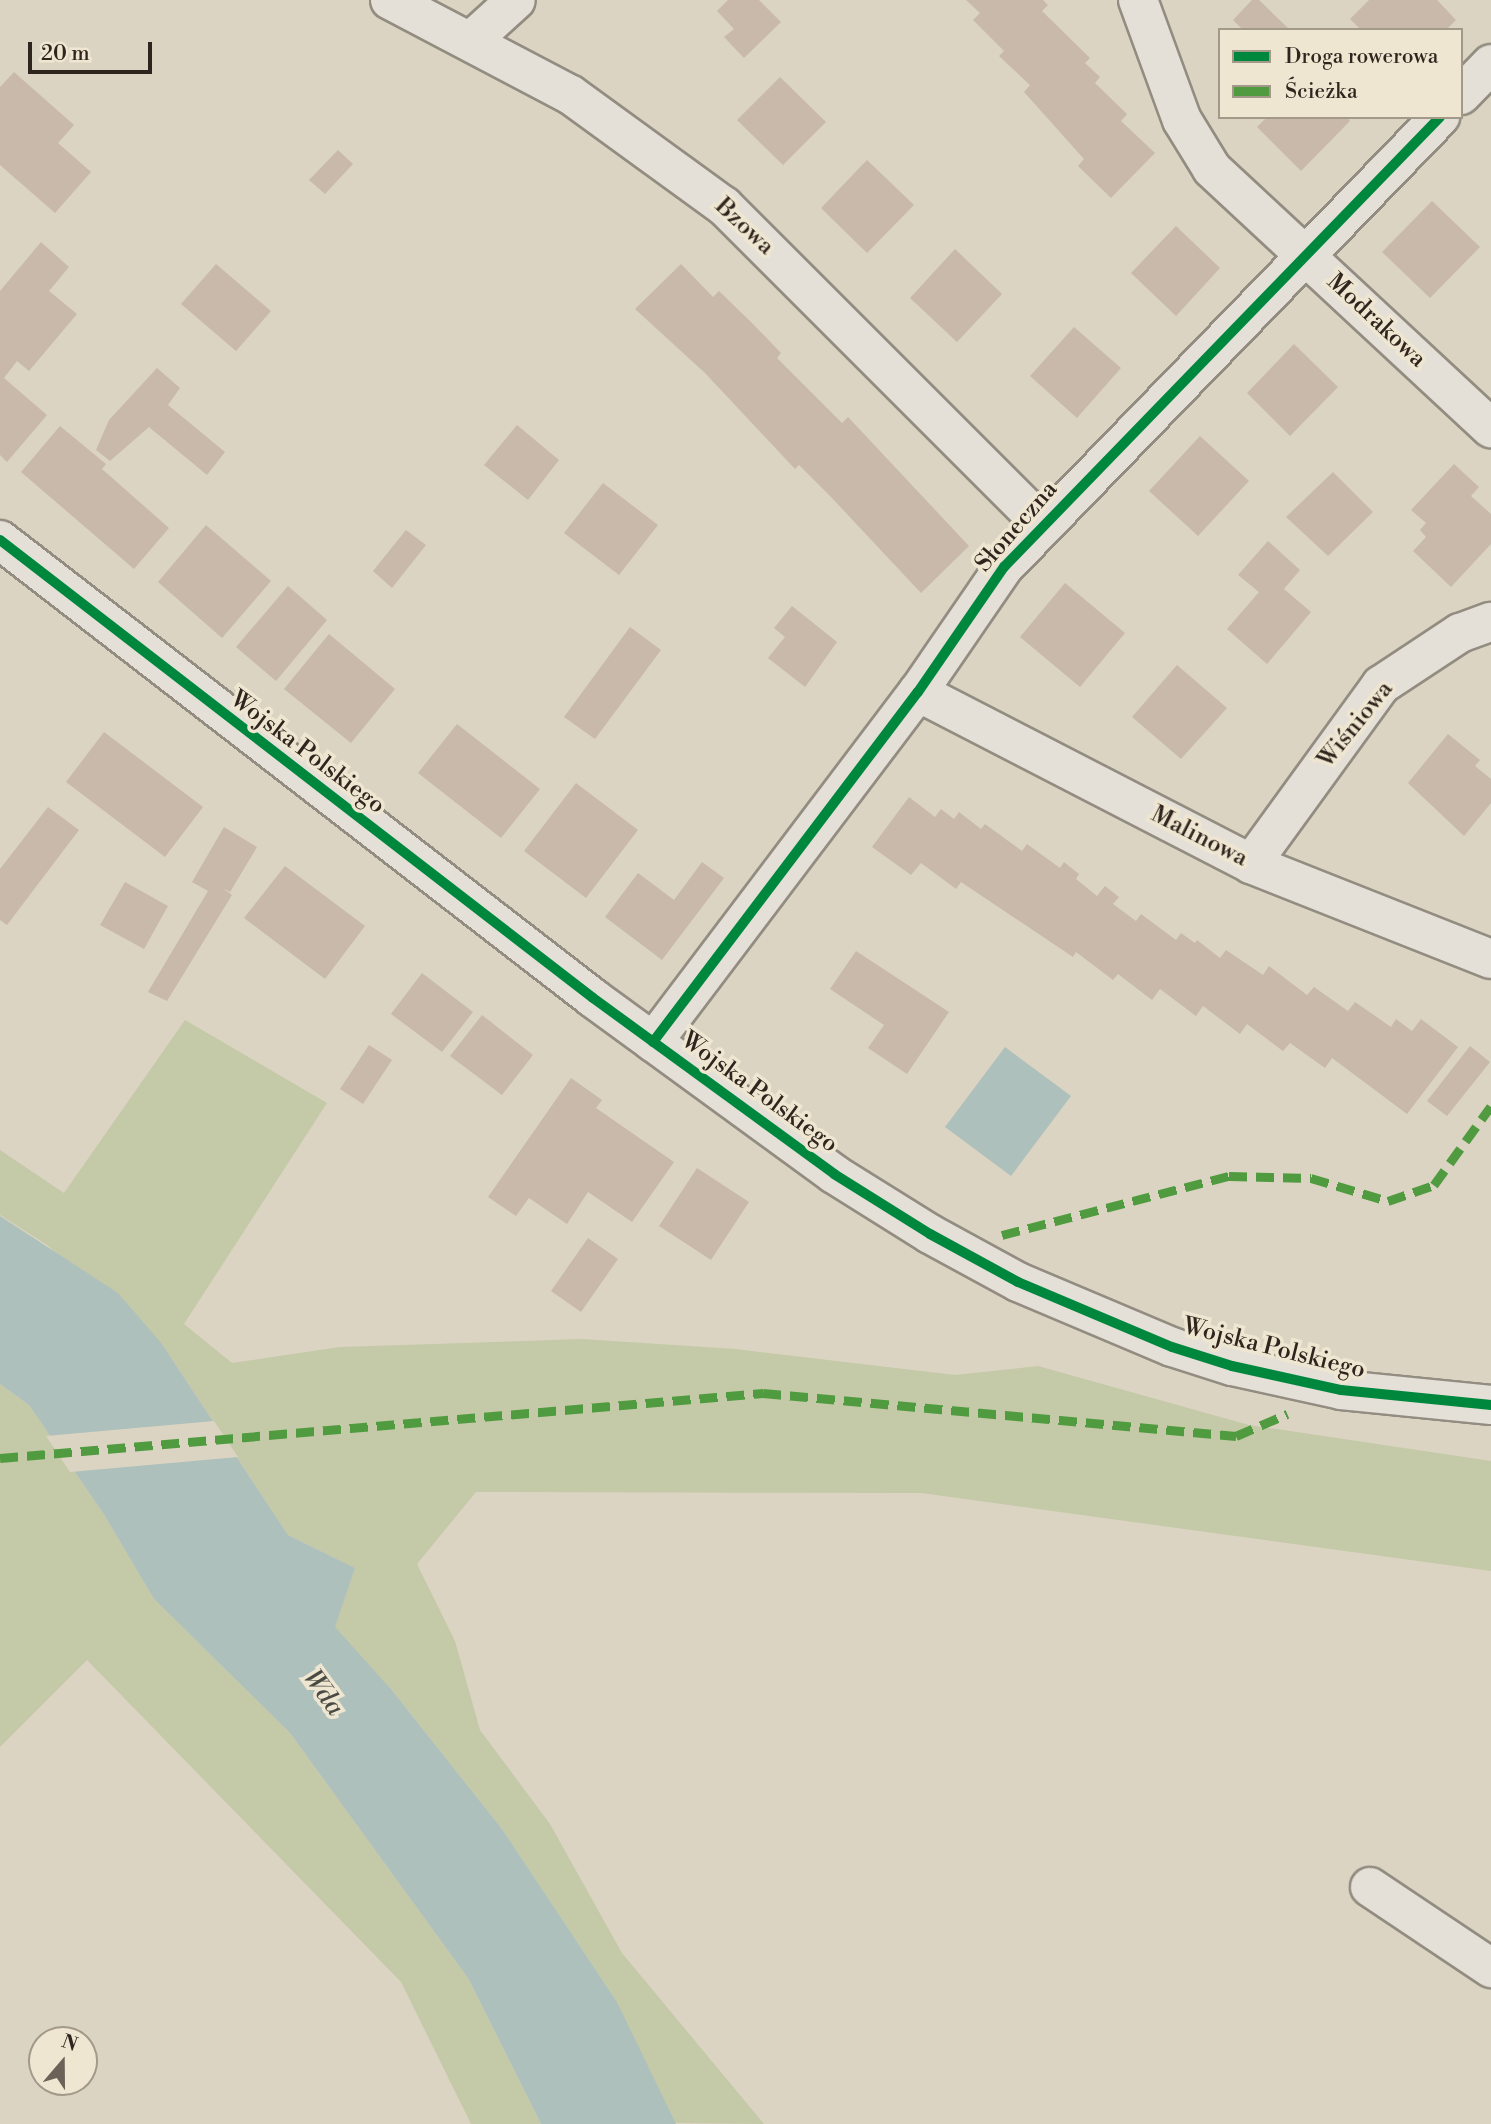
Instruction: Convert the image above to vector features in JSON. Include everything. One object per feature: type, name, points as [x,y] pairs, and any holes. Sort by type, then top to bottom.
[{"type":"street","name":"Bzowa","points":[[390,0],[472,40],[571,95],[724,206],[1043,525]]},
{"type":"street","points":[[472,40],[516,0]]},
{"type":"street","name":"Modrakowa","points":[[1139,0],[1182,120],[1212,169],[1491,428]]},
{"type":"street","points":[[1463,93],[1491,64]]},
{"type":"street","name":"Słoneczna","points":[[653,1042],[918,692],[1004,568],[1438,119]]},
{"type":"street","name":"Wojska Polskiego","points":[[0,540],[653,1042],[834,1174],[1018,1282],[1172,1347],[1233,1366],[1340,1390],[1491,1405]]},
{"type":"street","name":"Wiśniowa","points":[[1251,864],[1381,685],[1460,633],[1491,622]]},
{"type":"street","name":"Malinowa","points":[[918,692],[1251,864],[1491,959]]},
{"type":"street","points":[[1370,1887],[1491,1968]]},
{"type":"green space","points":[[185,1020],[327,1103],[184,1324],[232,1363],[340,1347],[582,1339],[735,1349],[955,1375],[1038,1366],[1249,1425],[1491,1461],[1491,1571],[921,1493],[476,1492],[417,1564],[455,1641],[480,1730],[550,1824],[622,1953],[764,2124],[672,2123],[617,2002],[502,1829],[391,1689],[334,1627],[355,1568],[288,1535],[162,1344],[47,1245],[0,1215],[0,1150],[64,1193]]},
{"type":"green space","points":[[0,1384],[29,1405],[103,1513],[154,1599],[290,1733],[468,1978],[541,2124],[471,2124],[401,1982],[87,1660],[0,1747]]},
{"type":"water","points":[[1005,1047],[1071,1096],[1011,1176],[945,1127]]},
{"type":"water","name":"Wda","points":[[0,1216],[118,1293],[162,1344],[288,1535],[355,1568],[335,1627],[391,1689],[502,1829],[617,2002],[676,2124],[541,2124],[468,1978],[290,1733],[154,1599],[103,1513],[29,1405],[0,1384]]},
{"type":"pier","points":[[214,1421],[238,1457],[70,1472],[46,1436]]},
{"type":"building","points":[[728,0],[759,0],[781,22],[744,58],[724,37],[734,29],[717,11]]},
{"type":"building","points":[[966,0],[1043,0],[1048,5],[1042,11],[1090,58],[1085,63],[1100,77],[1095,83],[1127,114],[1121,121],[1155,153],[1111,198],[1078,166],[1084,159],[1024,92],[1030,85],[999,56],[1004,51],[973,20],[980,13]]},
{"type":"building","points":[[1252,0],[1259,0],[1288,28],[1241,28],[1233,20]]},
{"type":"building","points":[[1369,0],[1437,0],[1456,20],[1448,28],[1359,28],[1350,19]]},
{"type":"building","points":[[14,72],[74,125],[58,143],[91,172],[55,213],[0,165],[0,87]]},
{"type":"building","points":[[780,77],[826,122],[783,165],[737,120]]},
{"type":"building","points":[[1265,119],[1350,121],[1301,171],[1257,127]]},
{"type":"building","points":[[338,150],[353,164],[325,194],[309,180]]},
{"type":"building","points":[[867,160],[914,205],[867,253],[821,208]]},
{"type":"building","points":[[1432,201],[1480,247],[1430,298],[1382,252]]},
{"type":"building","points":[[1176,226],[1220,268],[1176,316],[1131,273]]},
{"type":"building","points":[[41,242],[69,267],[49,291],[77,314],[29,371],[17,361],[4,378],[47,415],[7,462],[0,455],[0,291]]},
{"type":"building","points":[[955,249],[1002,294],[957,342],[910,298]]},
{"type":"building","points":[[216,264],[271,311],[236,351],[181,304]]},
{"type":"building","points":[[681,264],[713,297],[719,291],[753,324],[781,353],[777,358],[842,423],[848,417],[969,546],[921,593],[799,465],[795,469],[705,373],[635,309]]},
{"type":"building","points":[[1074,327],[1121,368],[1077,418],[1030,376]]},
{"type":"building","points":[[1294,344],[1338,387],[1290,436],[1247,393]]},
{"type":"building","points":[[157,368],[180,388],[168,405],[225,452],[207,475],[149,427],[110,461],[96,450],[109,420]]},
{"type":"building","points":[[517,425],[559,460],[528,500],[484,465]]},
{"type":"building","points":[[60,426],[106,464],[102,469],[169,528],[134,569],[21,472]]},
{"type":"building","points":[[1200,436],[1249,481],[1198,536],[1149,491]]},
{"type":"building","points":[[1454,464],[1479,487],[1471,496],[1491,514],[1491,544],[1451,587],[1413,551],[1426,537],[1420,530],[1426,523],[1411,510]]},
{"type":"building","points":[[1333,472],[1373,512],[1328,556],[1286,517]]},
{"type":"building","points":[[603,483],[658,525],[619,575],[564,533]]},
{"type":"building","points":[[206,525],[271,581],[222,638],[158,582]]},
{"type":"building","points":[[406,530],[426,545],[392,588],[373,571]]},
{"type":"building","points":[[1268,541],[1300,570],[1284,589],[1311,612],[1267,664],[1227,629],[1259,592],[1238,575]]},
{"type":"building","points":[[1065,583],[1125,633],[1080,687],[1020,637]]},
{"type":"building","points":[[288,586],[327,620],[276,681],[236,647]]},
{"type":"building","points":[[792,606],[837,642],[805,687],[768,658],[785,637],[774,628]]},
{"type":"building","points":[[630,627],[661,650],[595,739],[564,717]]},
{"type":"building","points":[[329,634],[395,689],[351,743],[284,689]]},
{"type":"building","points":[[1177,665],[1227,708],[1181,759],[1132,717]]},
{"type":"building","points":[[457,724],[540,789],[501,838],[418,773]]},
{"type":"building","points":[[104,732],[203,807],[165,857],[66,782]]},
{"type":"building","points":[[1448,734],[1480,760],[1475,766],[1491,779],[1491,803],[1464,836],[1408,783]]},
{"type":"building","points":[[576,783],[638,830],[586,898],[524,851]]},
{"type":"building","points":[[909,797],[935,817],[941,809],[954,819],[959,812],[981,829],[985,824],[1022,851],[1027,844],[1060,868],[1064,862],[1079,874],[1076,879],[1097,896],[1105,886],[1119,897],[1113,904],[1136,921],[1141,914],[1176,940],[1181,933],[1195,943],[1197,940],[1220,958],[1226,950],[1263,975],[1269,966],[1307,995],[1314,987],[1348,1011],[1355,1002],[1391,1027],[1396,1019],[1412,1031],[1421,1019],[1458,1047],[1407,1114],[1332,1058],[1325,1068],[1290,1043],[1283,1051],[1247,1024],[1240,1034],[1203,1006],[1196,1016],[1160,989],[1152,1000],[1118,974],[1113,980],[1076,952],[1073,957],[961,882],[956,889],[921,863],[911,875],[872,847]]},
{"type":"building","points":[[48,807],[79,830],[7,925],[0,920],[0,869]]},
{"type":"building","points":[[224,827],[257,847],[230,892],[222,888],[232,895],[167,1001],[148,992],[208,891],[192,882]]},
{"type":"building","points":[[702,862],[724,878],[662,960],[605,917],[638,873],[674,900]]},
{"type":"building","points":[[285,866],[365,926],[325,979],[244,918]]},
{"type":"building","points":[[125,882],[168,906],[144,949],[100,925]]},
{"type":"building","points":[[856,951],[949,1012],[907,1074],[868,1048],[884,1025],[830,989]]},
{"type":"building","points":[[422,973],[473,1012],[442,1052],[391,1014]]},
{"type":"building","points":[[482,1015],[533,1055],[502,1095],[450,1056]]},
{"type":"building","points":[[369,1045],[392,1060],[363,1104],[340,1089]]},
{"type":"building","points":[[1470,1046],[1490,1062],[1447,1116],[1427,1101]]},
{"type":"building","points":[[571,1078],[602,1100],[596,1108],[674,1162],[632,1222],[588,1192],[567,1224],[529,1198],[516,1216],[488,1197]]},
{"type":"building","points":[[697,1168],[749,1202],[711,1260],[659,1226]]},
{"type":"building","points":[[588,1238],[618,1259],[581,1312],[551,1291]]},
{"type":"marked path","points":[[1002,1235],[1229,1176],[1311,1178],[1388,1201],[1434,1185],[1491,1106]]},
{"type":"marked path","points":[[0,1458],[763,1393],[1236,1436],[1287,1414]]},
{"type":"cycle path","points":[[653,1042],[918,692],[1004,567],[1438,119]]},
{"type":"cycle path","points":[[0,540],[593,998],[834,1174],[930,1234],[1018,1282],[1172,1347],[1232,1366],[1341,1390],[1491,1405]]}]
